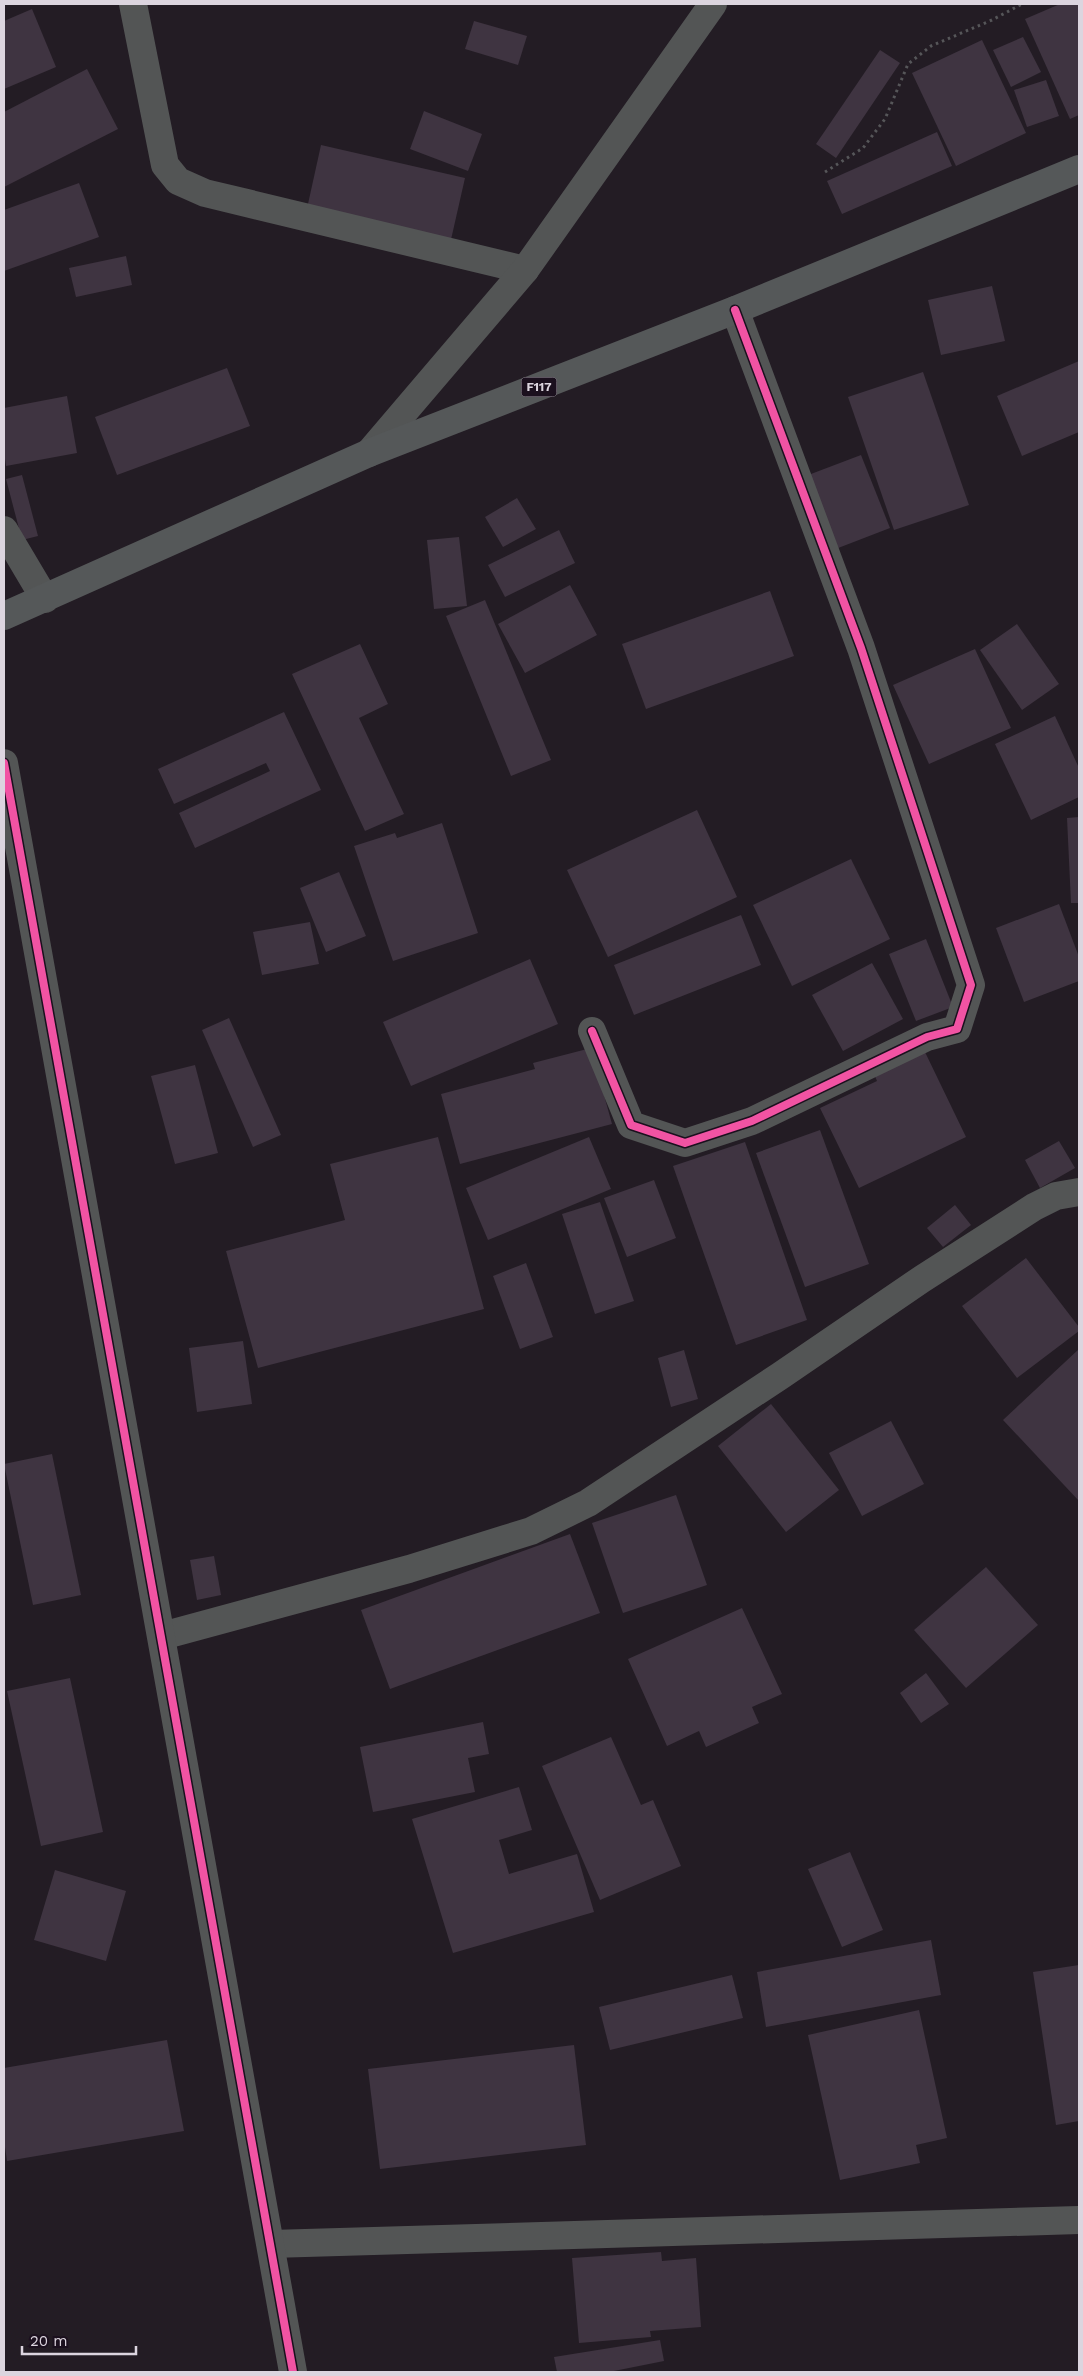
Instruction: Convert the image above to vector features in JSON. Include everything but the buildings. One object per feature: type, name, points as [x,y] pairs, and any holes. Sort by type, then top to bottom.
[{"type":"main road","name":"F117","points":[[4,616],[369,454],[736,310],[1079,169]]},
{"type":"street","points":[[133,4],[166,165],[178,181],[205,193],[525,270]]},
{"type":"street","points":[[369,454],[525,270],[713,4]]},
{"type":"street","points":[[592,1031],[631,1125],[685,1143],[752,1121],[927,1037],[957,1029],[971,985],[861,648],[736,310]]},
{"type":"street","points":[[4,530],[45,599]]},
{"type":"street","points":[[4,763],[293,2372]]},
{"type":"street","points":[[162,1636],[410,1570],[531,1531],[588,1502],[780,1376],[922,1278],[1034,1207],[1056,1196],[1079,1192]]},
{"type":"street","points":[[271,2244],[1079,2220]]},
{"type":"path","points":[[825,172],[863,148],[884,119],[908,64],[931,46],[992,20],[1022,4]]},
{"type":"cycle path","points":[[592,1031],[631,1125],[685,1143],[752,1121],[927,1037],[957,1029],[971,985],[861,648],[735,310]]},
{"type":"cycle path","points":[[4,763],[293,2372]]}]
